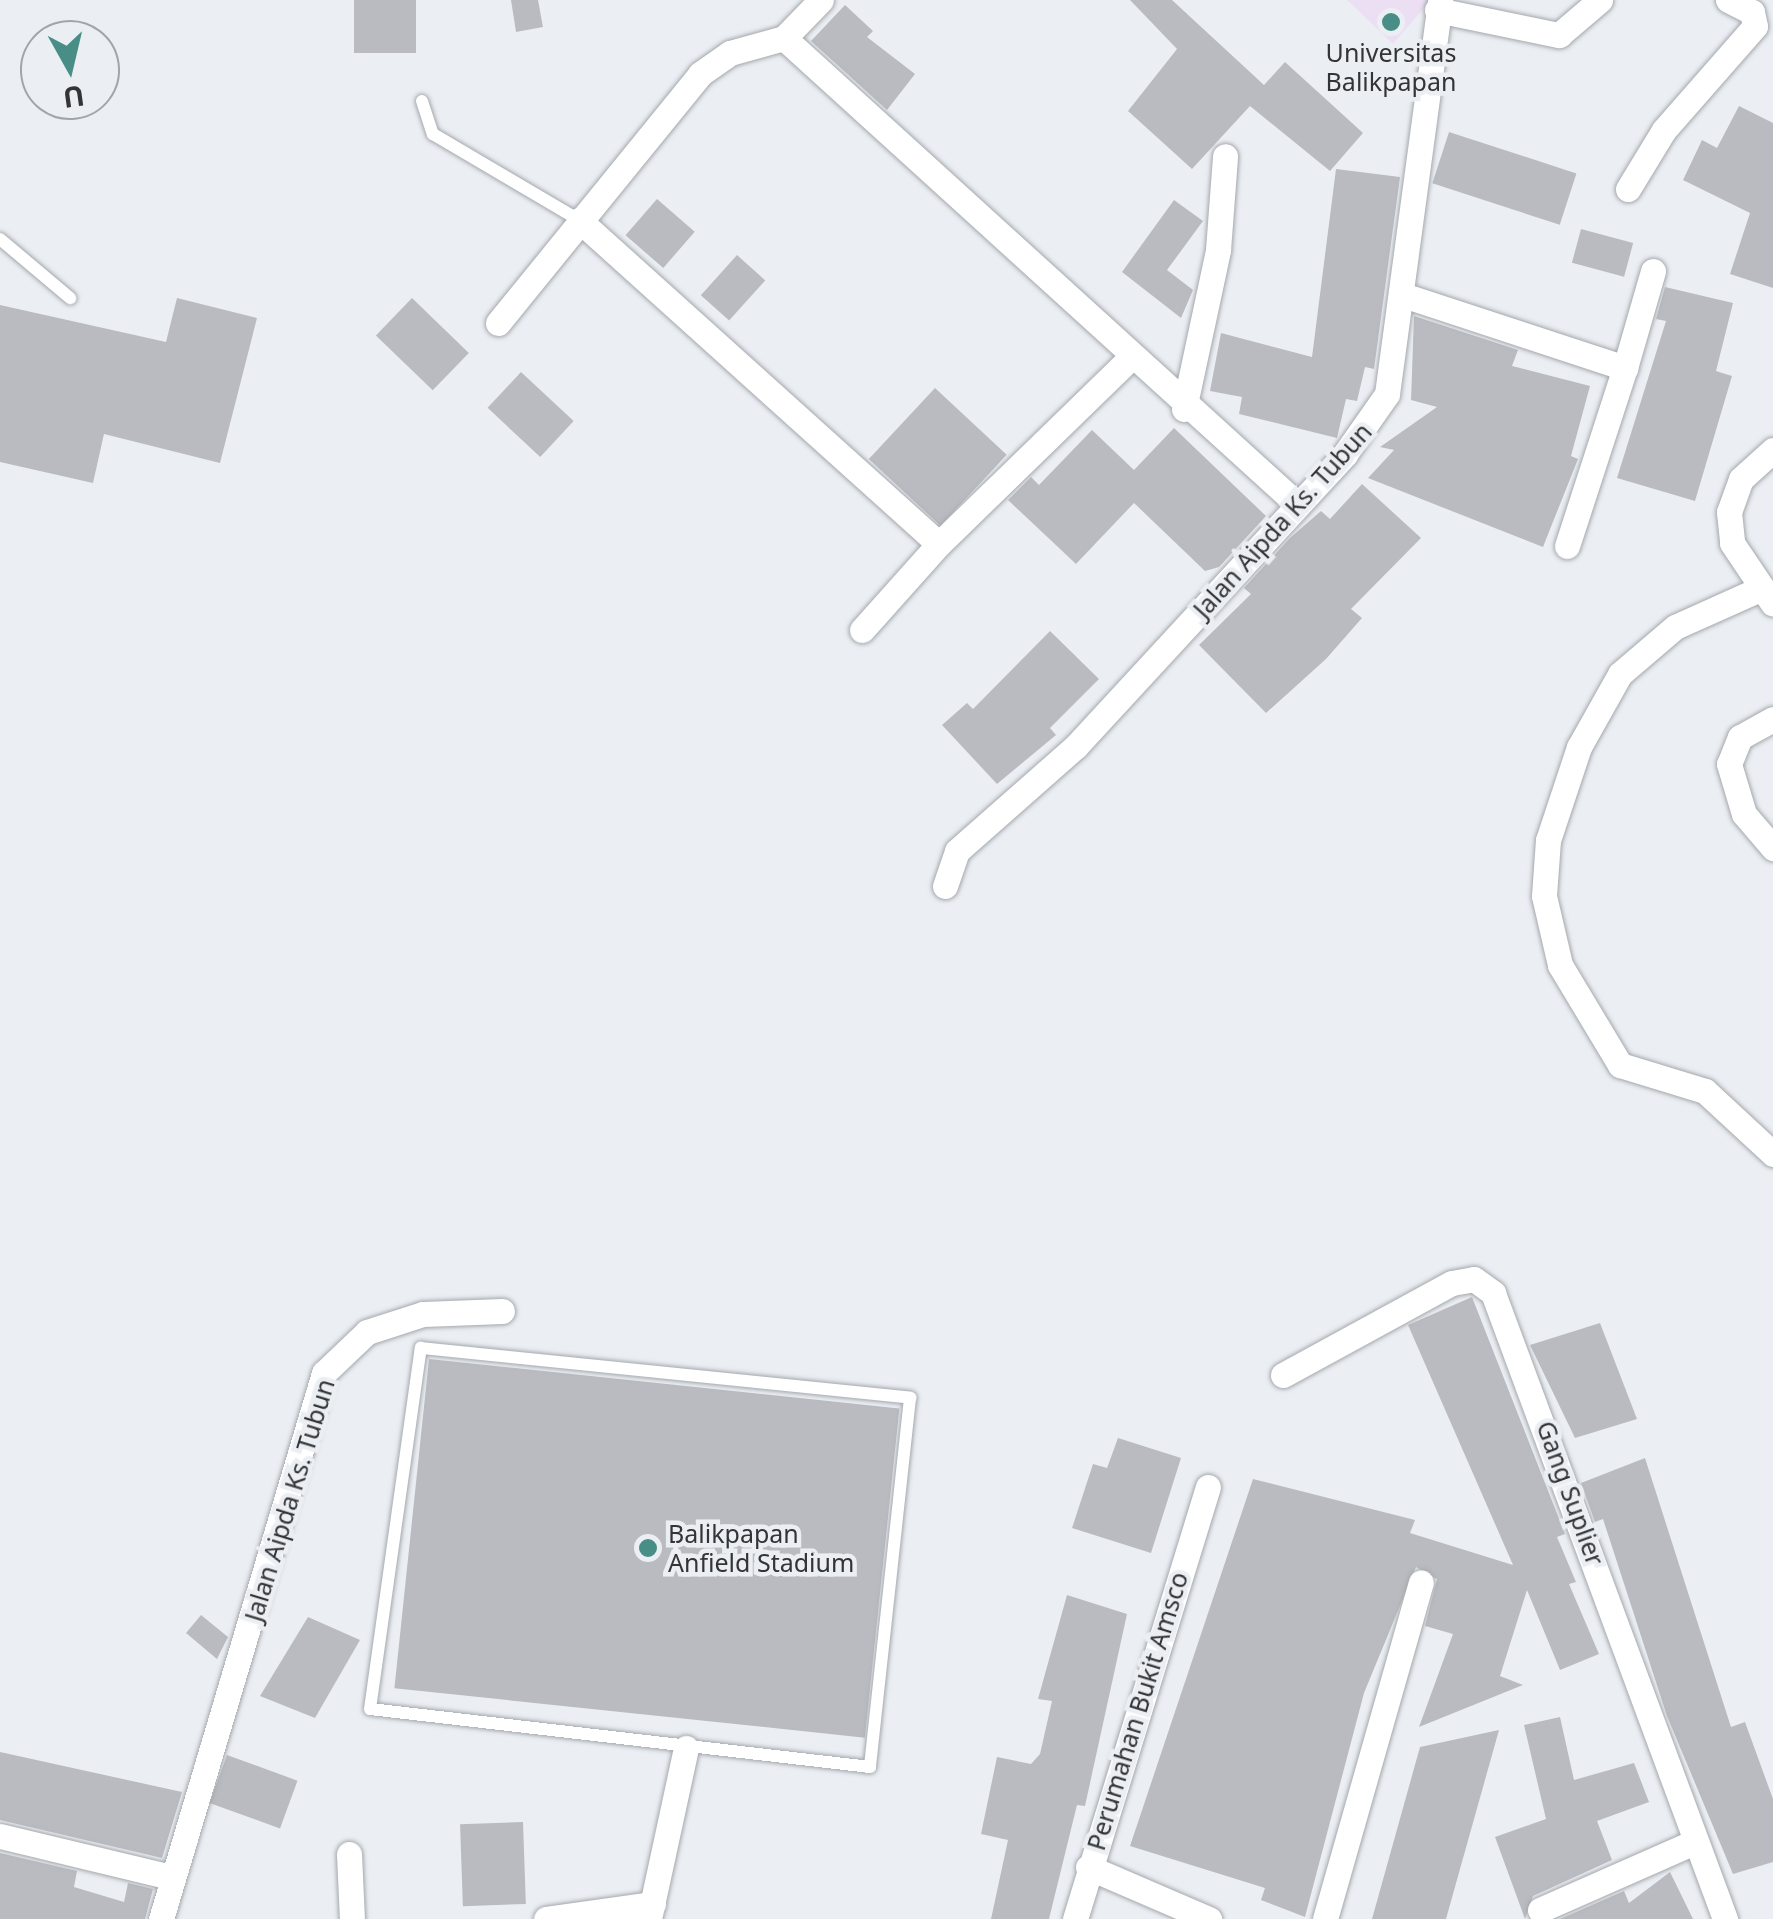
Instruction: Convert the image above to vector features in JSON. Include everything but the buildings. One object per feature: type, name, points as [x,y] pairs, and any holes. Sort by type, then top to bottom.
[{"type":"street","points":[[498,324],[700,74],[730,53],[784,38],[821,0]]},
{"type":"street","points":[[1438,5],[1559,35],[1600,0]]},
{"type":"street","points":[[1628,190],[1664,130],[1755,26],[1756,16],[1728,0]]},
{"type":"street","name":"Jalan Aipda Ks. Tubun","points":[[945,886],[957,851],[1076,746],[1296,503],[1387,394],[1406,296],[1424,64],[1438,5]]},
{"type":"street","points":[[784,38],[1184,409],[1296,503]]},
{"type":"street","points":[[1184,409],[1218,250],[1225,156]]},
{"type":"street","points":[[579,220],[939,544]]},
{"type":"street","points":[[1567,546],[1653,271]]},
{"type":"street","points":[[1406,296],[1625,368]]},
{"type":"street","points":[[862,630],[939,544],[1130,358]]},
{"type":"street","points":[[1773,450],[1741,479],[1729,512],[1732,543],[1768,596],[1675,626],[1620,674],[1579,746],[1548,840],[1544,896],[1560,966],[1620,1065],[1705,1092],[1773,1154]]},
{"type":"street","points":[[1773,719],[1740,737],[1729,764],[1744,814],[1773,848]]},
{"type":"street","name":"Gang Suplier","points":[[1283,1374],[1452,1282],[1474,1279],[1493,1293],[1725,1919]]},
{"type":"street","name":"Jalan Aipda Ks. Tubun","points":[[161,1919],[324,1373],[368,1332],[423,1314],[502,1311]]},
{"type":"street","name":"Perumahan Bukit Amsco","points":[[1208,1487],[1088,1867],[1210,1919]]},
{"type":"street","points":[[1325,1919],[1421,1582]]},
{"type":"street","points":[[546,1919],[651,1911],[686,1748]]},
{"type":"street","points":[[0,1836],[171,1876]]},
{"type":"street","points":[[1540,1910],[1694,1842]]},
{"type":"street","points":[[350,1854],[352,1919]]},
{"type":"street","points":[[1075,1919],[1088,1867]]},
{"type":"lane","points":[[422,101],[433,134],[579,220]]},
{"type":"lane","points":[[0,239],[70,298]]},
{"type":"lane","points":[[421,1348],[910,1398],[870,1766],[686,1748],[370,1710],[421,1348]]},
{"type":"shaded area","name":"Universitas Balikpapan","points":[[1347,0],[1431,0],[1393,44]]},
{"type":"place","name":"Universitas Balikpapan","points":[[1391,22]]},
{"type":"place","name":"Balikpapan Anfield Stadium","points":[[648,1548]]}]
